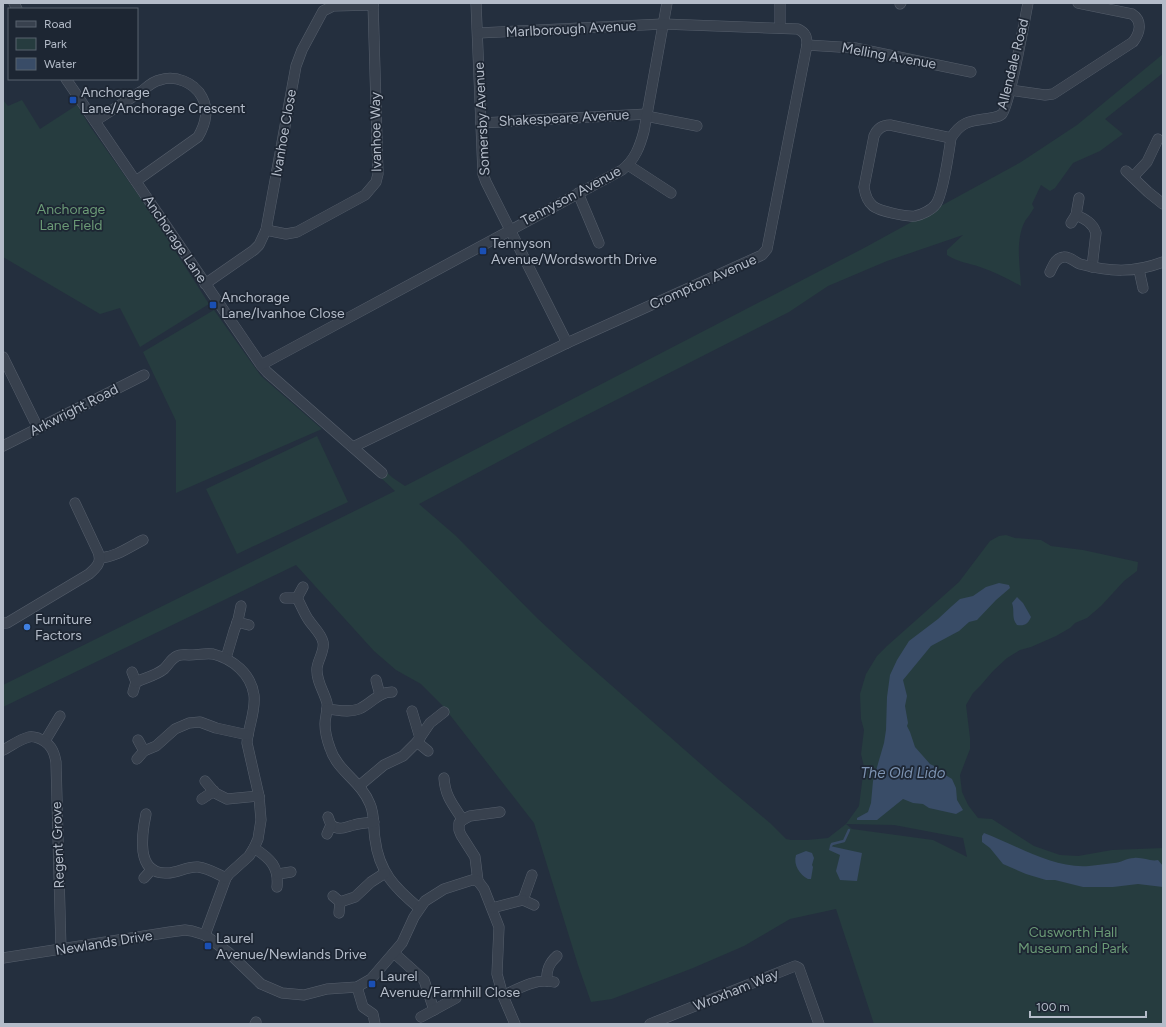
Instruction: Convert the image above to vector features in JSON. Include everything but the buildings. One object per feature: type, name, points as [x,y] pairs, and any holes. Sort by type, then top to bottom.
[{"type":"street","name":"Somersby Avenue","points":[[476,3],[481,123],[484,174],[486,182],[567,343]]},
{"type":"street","name":"Tennyson Avenue","points":[[261,365],[622,170],[628,165],[641,141],[668,3]]},
{"type":"street","points":[[780,3],[780,28]]},
{"type":"street","name":"Allendale Road","points":[[951,138],[963,124],[998,117],[1004,112],[1028,3]]},
{"type":"street","points":[[1010,90],[1045,95],[1053,94],[1133,42],[1137,37],[1140,22],[1137,17],[1132,14],[1078,3]]},
{"type":"street","name":"Ivanhoe Close","points":[[206,284],[254,250],[259,245],[266,230],[296,66],[302,50],[323,12],[333,6],[373,4]]},
{"type":"street","name":"Ivanhoe Way","points":[[266,230],[286,234],[297,232],[365,195],[376,182],[378,174],[373,4]]},
{"type":"street","name":"Marlborough Avenue","points":[[478,33],[663,24]]},
{"type":"street","points":[[663,24],[798,29],[803,32],[806,37],[807,45]]},
{"type":"street","name":"Melling Avenue","points":[[807,45],[855,48],[971,72]]},
{"type":"street","name":"Crompton Avenue","points":[[353,447],[567,343],[762,256],[767,249],[807,45]]},
{"type":"street","points":[[95,121],[158,80],[175,78],[191,85],[198,91],[202,98],[206,114],[202,130],[198,137],[136,181]]},
{"type":"street","name":"Anchorage Lane","points":[[67,80],[261,365],[272,377],[382,473]]},
{"type":"street","name":"Shakespeare Avenue","points":[[481,123],[646,115],[697,126]]},
{"type":"street","points":[[885,125],[890,125],[951,138],[941,188],[937,203],[933,207],[913,217],[880,210],[870,202],[865,194],[864,187],[874,136],[880,128],[885,125]]},
{"type":"street","points":[[1159,137],[1147,162],[1130,174],[1148,192],[1163,204]]},
{"type":"street","points":[[628,165],[671,193]]},
{"type":"street","points":[[578,193],[581,197],[599,243]]},
{"type":"street","points":[[1079,198],[1074,219],[1089,222],[1095,229],[1096,233],[1092,267]]},
{"type":"street","points":[[1050,272],[1056,261],[1062,257],[1070,258],[1078,263],[1092,267],[1120,271],[1139,270],[1163,262]]},
{"type":"street","points":[[1139,270],[1143,288]]},
{"type":"street","points":[[3,357],[38,428]]},
{"type":"street","name":"Arkwright Road","points":[[3,446],[144,374]]},
{"type":"street","points":[[3,623],[8,623],[90,574],[96,568],[100,558],[75,503]]},
{"type":"street","points":[[100,558],[119,553],[143,540]]},
{"type":"street","points":[[297,598],[303,587]]},
{"type":"street","points":[[285,598],[297,598]]},
{"type":"street","points":[[297,598],[308,620],[323,640],[324,646],[317,668],[327,709],[325,724],[326,736],[333,758],[359,786],[370,803],[374,822],[376,848],[385,873],[395,886],[419,908]]},
{"type":"street","points":[[226,658],[241,606]]},
{"type":"street","points":[[237,622],[249,625]]},
{"type":"street","points":[[136,682],[161,671],[175,657],[181,654],[212,654],[226,658],[242,670],[248,677],[254,704],[248,735],[248,752],[260,796],[260,830],[254,848],[226,878],[205,935],[229,952],[257,981],[270,989],[282,993],[304,995],[327,990],[357,987],[371,979],[402,943],[419,908],[425,901],[444,888],[472,880],[478,881]]},
{"type":"street","points":[[132,672],[136,682],[133,692]]},
{"type":"street","points":[[376,680],[380,694]]},
{"type":"street","points":[[327,709],[350,711],[358,710],[380,694],[392,692]]},
{"type":"street","points":[[412,711],[418,740],[428,751]]},
{"type":"street","points":[[359,786],[384,765],[402,756],[418,740],[430,723],[444,712]]},
{"type":"street","points":[[3,750],[29,737],[35,737],[46,742],[60,716]]},
{"type":"street","points":[[137,759],[144,751],[156,746],[175,729],[194,722],[248,735]]},
{"type":"street","points":[[138,740],[144,751]]},
{"type":"street","name":"Regent Grove","points":[[46,742],[52,748],[56,762],[62,949]]},
{"type":"street","points":[[444,778],[444,790],[463,820]]},
{"type":"street","points":[[205,781],[221,797],[227,799],[260,796]]},
{"type":"street","points":[[202,800],[214,791]]},
{"type":"street","points":[[500,812],[476,815],[463,820],[458,825],[460,835],[475,857],[478,881],[484,889],[499,928],[497,974],[503,996],[515,1024]]},
{"type":"street","points":[[146,814],[143,831],[143,851],[148,864],[152,869],[157,872],[169,873],[189,868],[200,868],[226,878]]},
{"type":"street","points":[[329,825],[334,828],[341,829],[354,825],[374,822]]},
{"type":"street","points":[[254,848],[267,857],[275,867],[278,874],[277,888]]},
{"type":"street","points":[[144,878],[152,869]]},
{"type":"street","points":[[278,874],[291,872]]},
{"type":"street","points":[[338,913],[336,899],[355,898],[371,882],[385,873]]},
{"type":"street","points":[[524,900],[532,875]]},
{"type":"street","points":[[492,908],[524,900],[534,904]]},
{"type":"street","name":"Newlands Drive","points":[[3,958],[185,930],[205,935]]},
{"type":"street","points":[[394,953],[424,980],[434,1010]]},
{"type":"street","points":[[503,996],[530,984],[551,982],[547,968],[551,961],[557,956]]},
{"type":"street","name":"Wroxham Way","points":[[650,1024],[672,1020],[795,966],[799,968],[819,1024]]},
{"type":"street","points":[[357,987],[363,1007],[373,1014],[375,1024]]},
{"type":"street","points":[[421,1017],[456,998]]},
{"type":"green space","name":"Cusworth Hall Museum and Park","points":[[1163,54],[1163,73],[1105,119],[1123,134],[1100,151],[1073,163],[1055,188],[1050,191],[1041,185],[1032,204],[1034,208],[1025,221],[1020,236],[1019,253],[1021,286],[991,271],[959,261],[947,255],[947,250],[963,235],[887,261],[828,286],[789,312],[565,426],[419,504],[456,536],[537,618],[578,656],[770,823],[786,839],[791,840],[828,838],[846,824],[859,806],[864,767],[861,754],[864,730],[861,719],[860,694],[866,674],[877,656],[887,646],[959,582],[990,541],[999,536],[1006,535],[1015,538],[1041,540],[1051,546],[1083,550],[1138,562],[1137,571],[1124,581],[1101,606],[1087,618],[1075,623],[1070,628],[1056,636],[1020,650],[1007,658],[973,693],[966,705],[970,749],[960,775],[962,792],[968,805],[978,818],[992,819],[1034,846],[1060,855],[1078,856],[1112,850],[1163,848],[1163,1024],[874,1024],[836,909],[790,919],[744,946],[693,968],[612,999],[591,1002],[534,823],[443,706],[421,684],[396,670],[374,651],[296,565],[3,707],[3,685],[395,491],[379,476],[384,470],[405,486],[864,248],[1021,162],[1077,125]],"holes":[[[846,824],[894,825],[963,838],[967,857],[933,840],[852,829]]]},
{"type":"green space","name":"Anchorage Lane Field","points":[[3,100],[8,106],[22,100],[40,129],[77,105],[89,125],[153,216],[209,304],[140,347],[120,308],[100,314],[3,257]]},
{"type":"green space","points":[[214,310],[261,376],[322,429],[176,493],[176,421],[143,352]]},
{"type":"green space","points":[[317,436],[348,502],[237,554],[206,489]]},
{"type":"water","name":"The Old Lido","points":[[999,583],[1009,585],[1010,588],[977,620],[969,622],[959,631],[931,646],[903,680],[907,696],[905,706],[908,723],[907,726],[915,747],[930,764],[952,779],[956,788],[957,800],[963,810],[956,814],[929,808],[923,804],[913,803],[903,799],[877,820],[857,820],[857,818],[868,812],[871,803],[873,781],[884,743],[886,730],[887,697],[890,675],[897,660],[909,641],[938,619],[960,599],[973,596],[986,587]]},
{"type":"water","points":[[1017,597],[1023,603],[1031,617],[1024,625],[1017,625],[1014,620],[1012,603]]},
{"type":"water","points":[[984,833],[1035,855],[1062,864],[1089,866],[1116,863],[1134,858],[1158,860],[1163,866],[1163,887],[1138,884],[1113,887],[1083,887],[1055,880],[1046,880],[1026,874],[1003,864],[990,848],[982,842],[982,836]]},
{"type":"water","points":[[830,846],[862,853],[857,881],[840,880],[836,871],[840,855],[829,850]]},
{"type":"water","points":[[806,851],[812,853],[814,858],[811,879],[808,879],[802,875],[795,862],[796,855]]},
{"type":"waterway","points":[[831,846],[832,844],[844,841],[849,830]]},
{"type":"place","name":"Anchorage Lane/Anchorage Crescent","points":[[73,100]]},
{"type":"place","name":"Tennyson Avenue/Wordsworth Drive","points":[[483,251]]},
{"type":"place","name":"Anchorage Lane/Ivanhoe Close","points":[[213,305]]},
{"type":"place","name":"Furniture Factors","points":[[27,627]]},
{"type":"place","name":"Laurel Avenue/Newlands Drive","points":[[208,946]]},
{"type":"place","name":"Laurel Avenue/Farmhill Close","points":[[372,984]]}]
